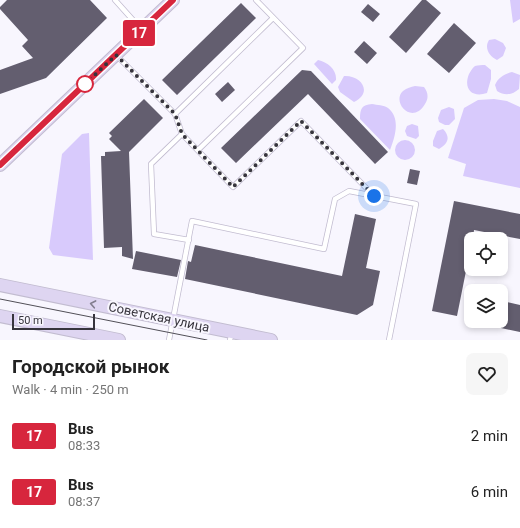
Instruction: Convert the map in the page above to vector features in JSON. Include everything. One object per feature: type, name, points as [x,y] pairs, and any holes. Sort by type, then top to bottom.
[{"type":"main road","points":[[0,171],[3,163],[173,0]]},
{"type":"main road","name":"Советская улица","points":[[0,285],[173,320],[231,336],[271,340]]},
{"type":"main road","points":[[0,316],[119,340]]},
{"type":"lane","points":[[115,0],[142,30]]},
{"type":"lane","points":[[198,150],[303,48],[256,0]]},
{"type":"lane","points":[[175,114],[273,18]]},
{"type":"lane","points":[[116,55],[175,114],[182,134],[233,187],[301,121],[374,196]]},
{"type":"lane","points":[[182,134],[151,164],[154,234],[188,240]]},
{"type":"lane","points":[[169,340],[192,221],[324,249],[335,199],[349,190],[416,204],[389,340]]},
{"type":"shaded area","points":[[510,0],[520,0],[520,19],[513,23]]},
{"type":"shaded area","points":[[495,39],[503,43],[506,48],[503,56],[497,60],[488,52],[487,49],[489,40]]},
{"type":"shaded area","points":[[318,60],[331,67],[335,73],[336,80],[332,84],[314,64]]},
{"type":"shaded area","points":[[485,65],[491,70],[491,79],[487,93],[473,93],[468,88],[467,84],[469,74],[475,66]]},
{"type":"shaded area","points":[[512,72],[520,75],[519,89],[514,93],[508,94],[503,94],[497,91],[495,85],[498,80],[504,75]]},
{"type":"shaded area","points":[[344,76],[356,78],[363,85],[363,94],[354,102],[340,92],[338,87]]},
{"type":"shaded area","points":[[415,86],[424,87],[427,93],[427,100],[420,110],[414,113],[405,110],[401,106],[400,96],[404,90]]},
{"type":"shaded area","points":[[494,99],[507,101],[520,107],[520,188],[463,176],[466,164],[448,158],[464,108],[478,100]]},
{"type":"shaded area","points":[[372,104],[388,108],[392,112],[396,122],[394,139],[390,150],[360,119],[360,112],[362,108],[366,105]]},
{"type":"shaded area","points":[[449,107],[454,109],[455,119],[449,125],[445,125],[439,122],[438,118],[441,110]]},
{"type":"shaded area","points":[[412,124],[418,126],[419,136],[416,139],[407,136],[405,131],[407,126]]},
{"type":"shaded area","points":[[443,129],[448,138],[445,145],[439,149],[433,146],[433,141],[437,131]]},
{"type":"shaded area","points":[[89,133],[93,260],[53,255],[49,248],[62,154],[82,134]]},
{"type":"shaded area","points":[[405,140],[412,143],[415,150],[412,157],[405,160],[398,157],[395,150],[398,143]]},
{"type":"building","points":[[7,0],[90,0],[107,18],[46,78],[0,94],[0,70],[33,58],[22,46],[28,40],[0,9],[0,7]]},
{"type":"building","points":[[422,0],[426,0],[441,13],[406,53],[389,37]]},
{"type":"building","points":[[241,3],[256,18],[177,95],[162,80]]},
{"type":"building","points":[[368,4],[380,14],[373,22],[361,12]]},
{"type":"building","points":[[454,23],[476,43],[449,73],[427,54]]},
{"type":"building","points":[[364,41],[377,53],[367,64],[354,52]]},
{"type":"building","points":[[302,70],[311,71],[388,152],[375,164],[308,94],[236,163],[221,148]]},
{"type":"building","points":[[228,82],[235,90],[222,102],[215,94]]},
{"type":"building","points":[[144,99],[163,118],[129,152],[133,259],[122,256],[122,247],[104,248],[101,156],[105,156],[105,152],[121,151],[109,139],[112,136],[109,133]]},
{"type":"building","points":[[410,169],[420,171],[417,185],[407,183]]},
{"type":"building","points":[[454,201],[520,214],[520,239],[508,237],[508,232],[484,232],[474,230],[474,232],[464,232],[465,276],[457,316],[432,311]]},
{"type":"building","points":[[355,214],[376,219],[366,268],[380,271],[373,305],[357,315],[185,279],[188,261],[191,262],[195,245],[342,276]]},
{"type":"building","points":[[136,251],[181,260],[177,277],[132,269]]},
{"type":"building","points":[[508,302],[520,305],[520,332],[501,328],[508,328]]},
{"type":"tram line","points":[[0,299],[207,340]]},
{"type":"bus line","name":"17","points":[[0,165],[173,0]]},
{"type":"route","points":[[85,84],[116,55],[175,114],[182,134],[233,187],[301,121],[374,196]]}]
